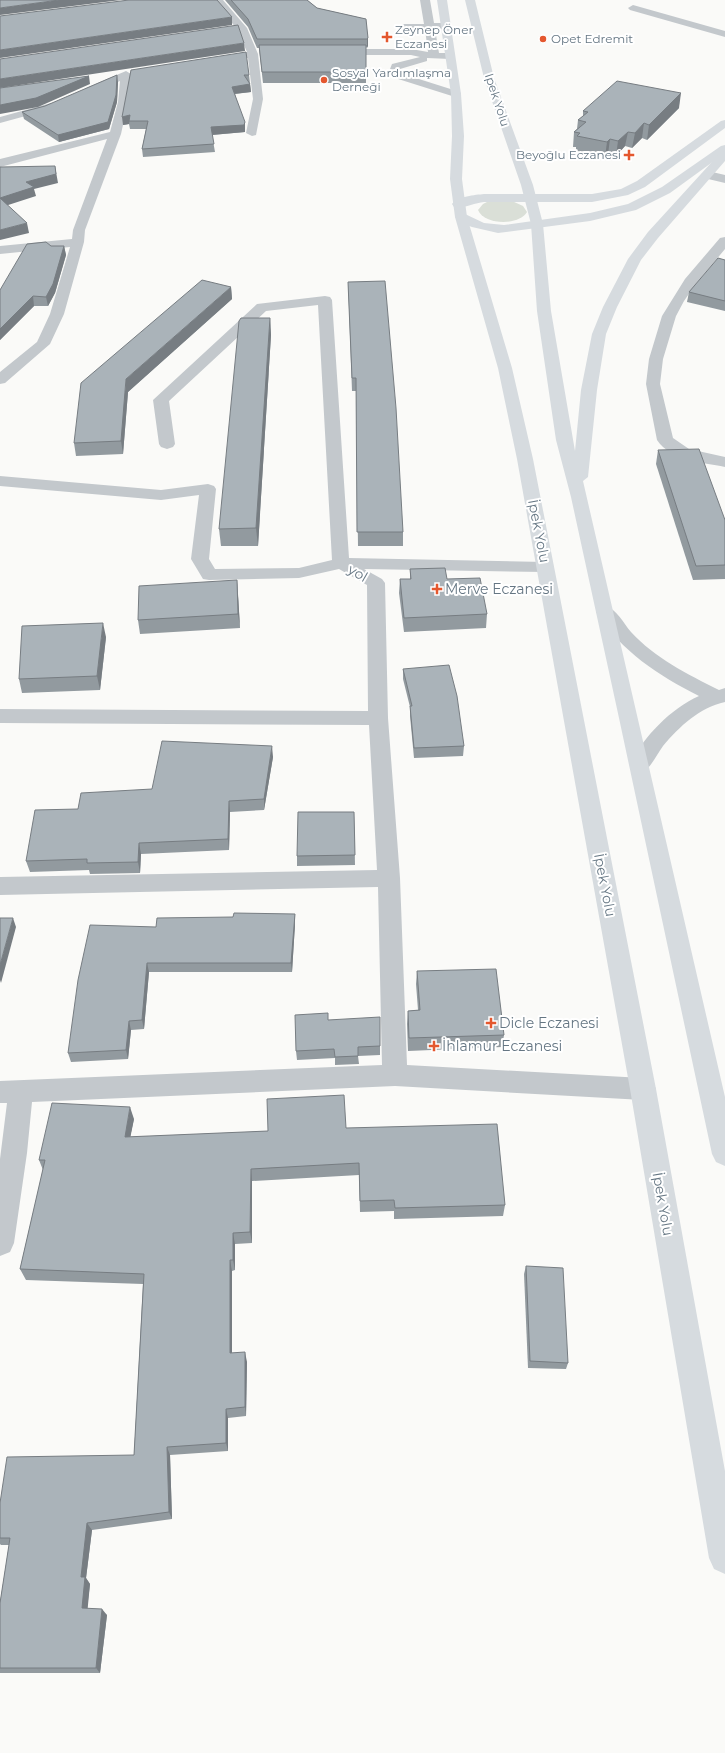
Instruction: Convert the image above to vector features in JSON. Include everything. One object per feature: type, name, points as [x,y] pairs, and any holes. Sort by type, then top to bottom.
[{"type":"main road","points":[[442,0],[456,94],[458,136],[456,179],[460,211],[476,226],[491,229],[504,229],[605,214],[632,207],[666,190],[725,148]]},
{"type":"main road","name":"Ipek Yolu","points":[[470,0],[489,78],[531,197],[537,224]]},
{"type":"main road","points":[[460,211],[473,199],[531,197],[592,198],[624,192],[641,184],[725,123]]},
{"type":"main road","points":[[579,496],[583,438],[589,390],[599,334],[610,306],[636,259],[653,235],[708,175],[725,154]]},
{"type":"main road","name":"İpek Yolu","points":[[460,211],[505,368],[525,459],[642,1089],[725,1558]]},
{"type":"main road","points":[[537,224],[544,311],[564,440],[579,496],[725,1154]]},
{"type":"street","points":[[218,0],[242,28],[255,53],[258,99],[252,133]]},
{"type":"street","points":[[425,0],[434,56]]},
{"type":"street","points":[[633,8],[725,34]]},
{"type":"street","points":[[402,27],[447,26]]},
{"type":"street","points":[[227,30],[242,28]]},
{"type":"street","points":[[324,52],[411,52],[434,56],[450,56]]},
{"type":"street","points":[[208,62],[255,53]]},
{"type":"street","points":[[434,56],[396,66],[399,76],[456,94]]},
{"type":"street","points":[[87,80],[130,74]]},
{"type":"street","points":[[77,95],[130,74]]},
{"type":"street","points":[[3,374],[43,344],[57,314],[78,242],[79,230],[115,134],[130,74]]},
{"type":"street","points":[[0,120],[42,110],[63,101]]},
{"type":"street","points":[[0,163],[115,134]]},
{"type":"street","points":[[708,175],[725,179]]},
{"type":"street","points":[[725,241],[690,282],[677,300],[669,316],[656,359],[653,384],[665,440],[684,452],[725,462]]},
{"type":"street","points":[[0,250],[78,242]]},
{"type":"street","points":[[167,444],[161,400],[262,307],[325,300],[341,563]]},
{"type":"street","points":[[0,481],[78,490],[161,495],[208,489],[200,559],[209,575],[299,573],[341,563],[545,567]]},
{"type":"street","name":"yol","points":[[341,563],[376,584],[378,718]]},
{"type":"street","points":[[605,612],[629,641],[651,660],[674,675],[720,695]]},
{"type":"street","points":[[639,764],[669,725],[690,708],[720,695]]},
{"type":"street","points":[[0,716],[378,718],[389,878],[395,1075]]},
{"type":"street","points":[[0,886],[389,878]]},
{"type":"street","points":[[0,1243],[14,1153],[10,1092],[395,1075],[642,1089]]},
{"type":"shaded area","points":[[489,201],[512,201],[523,206],[527,212],[523,217],[517,220],[502,222],[487,219],[478,210],[483,204]]},
{"type":"building","points":[[0,0],[59,0],[0,8]]},
{"type":"building","points":[[129,0],[217,0],[232,17],[0,50],[0,16]]},
{"type":"building","points":[[231,0],[307,0],[317,8],[366,19],[368,38],[257,39],[248,19]]},
{"type":"building","points":[[238,25],[244,43],[0,79],[0,59]]},
{"type":"building","points":[[259,45],[366,45],[366,72],[262,72]]},
{"type":"building","points":[[246,52],[249,75],[244,75],[250,84],[232,87],[245,122],[244,125],[211,127],[214,144],[142,149],[148,121],[129,121],[130,115],[122,117],[131,70]]},
{"type":"building","points":[[117,75],[116,95],[108,122],[58,135],[22,112],[45,106]]},
{"type":"building","points":[[89,76],[36,98],[0,105],[0,88]]},
{"type":"building","points":[[617,81],[681,93],[649,125],[644,123],[635,133],[628,132],[618,141],[610,139],[607,142],[577,136],[580,133],[574,132],[586,122],[578,120],[588,112],[583,111]]},
{"type":"building","points":[[55,166],[56,174],[26,182],[34,187],[0,198],[0,167]]},
{"type":"building","points":[[0,198],[27,223],[0,230]]},
{"type":"building","points":[[46,242],[51,246],[64,246],[53,284],[46,297],[33,296],[0,329],[0,290],[27,244]]},
{"type":"building","points":[[718,258],[725,260],[725,301],[689,292]]},
{"type":"building","points":[[202,280],[231,287],[126,379],[121,441],[74,443],[81,383]]},
{"type":"building","points":[[385,281],[396,408],[403,532],[357,532],[356,378],[352,378],[348,282]]},
{"type":"building","points":[[241,318],[270,318],[256,528],[219,529],[239,321]]},
{"type":"building","points":[[699,449],[725,520],[725,565],[696,566],[658,450]]},
{"type":"building","points":[[445,568],[447,579],[480,578],[487,614],[404,618],[400,579],[411,579],[410,569]]},
{"type":"building","points":[[237,580],[238,614],[138,620],[139,586]]},
{"type":"building","points":[[103,623],[97,676],[19,679],[22,626]]},
{"type":"building","points":[[449,665],[457,696],[464,746],[414,748],[410,706],[412,706],[403,669]]},
{"type":"building","points":[[162,741],[272,746],[264,799],[229,801],[228,839],[139,843],[138,862],[87,863],[87,859],[26,861],[35,810],[78,809],[81,793],[152,789]]},
{"type":"building","points":[[298,812],[354,812],[355,855],[297,856]]},
{"type":"building","points":[[234,913],[295,914],[291,963],[147,963],[142,1020],[129,1021],[126,1050],[68,1053],[78,980],[90,925],[156,927],[157,918],[233,917]]},
{"type":"building","points":[[0,918],[13,918],[0,965]]},
{"type":"building","points":[[496,969],[504,1035],[409,1038],[408,1011],[420,1010],[417,971]]},
{"type":"building","points":[[328,1013],[328,1020],[380,1017],[380,1046],[358,1047],[358,1056],[335,1057],[334,1049],[296,1051],[295,1015]]},
{"type":"building","points":[[344,1095],[346,1128],[497,1124],[505,1205],[395,1208],[394,1200],[360,1201],[359,1163],[251,1169],[250,1232],[233,1233],[233,1260],[230,1260],[230,1353],[245,1352],[245,1407],[226,1409],[226,1443],[167,1447],[169,1512],[87,1523],[81,1577],[85,1577],[82,1608],[102,1609],[96,1668],[0,1668],[0,1603],[10,1538],[0,1538],[0,1503],[7,1457],[134,1455],[144,1274],[20,1269],[45,1160],[39,1160],[52,1103],[130,1107],[125,1137],[268,1131],[267,1099]]},
{"type":"building","points":[[526,1266],[563,1268],[568,1363],[530,1361]]},
{"type":"place","name":"Zeynep Öner Eczanesi","points":[[387,37]]},
{"type":"place","name":"Opet Edremit","points":[[543,39]]},
{"type":"place","name":"Sosyal Yardımlaşma Derneği","points":[[324,80]]},
{"type":"place","name":"Beyoğlu Eczanesi","points":[[629,155]]},
{"type":"place","name":"Merve Eczanesi","points":[[437,589]]},
{"type":"place","name":"Dicle Eczanesi","points":[[491,1023]]},
{"type":"place","name":"İhlamur Eczanesi","points":[[434,1046]]}]
